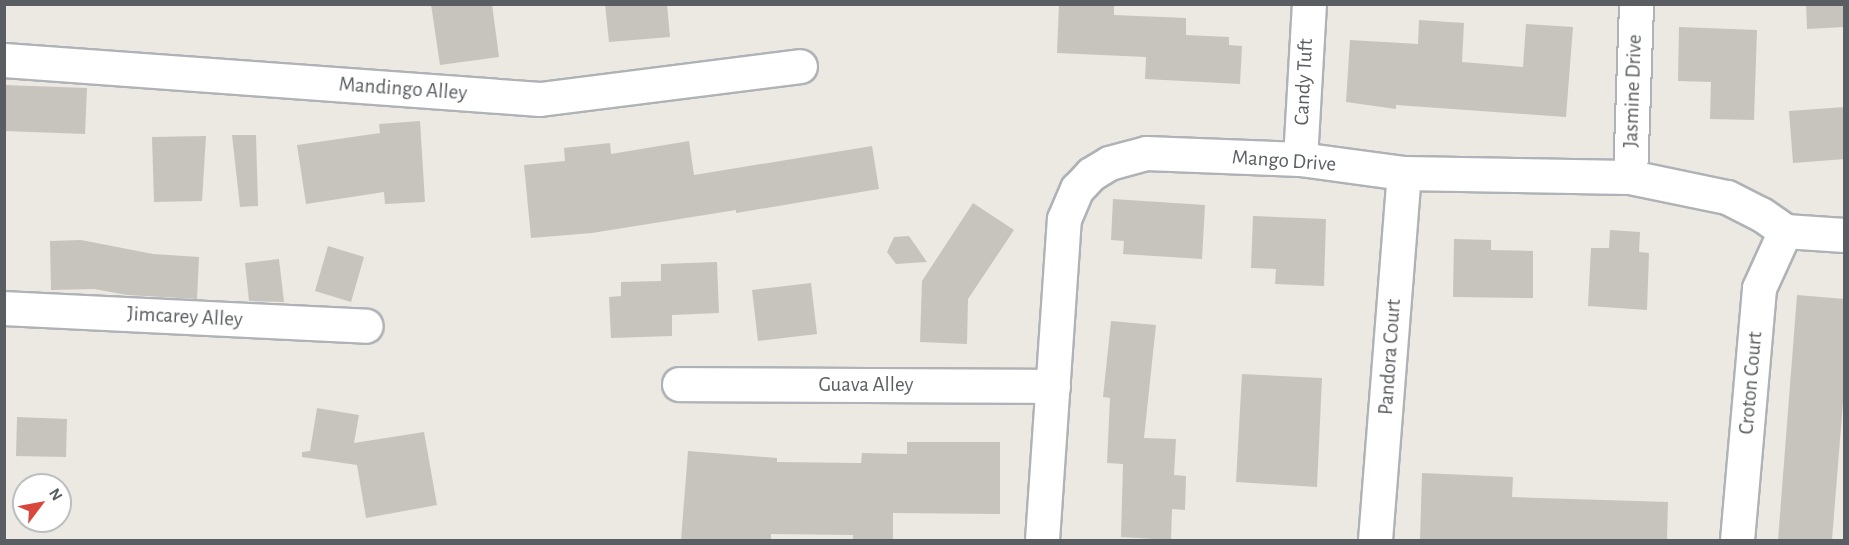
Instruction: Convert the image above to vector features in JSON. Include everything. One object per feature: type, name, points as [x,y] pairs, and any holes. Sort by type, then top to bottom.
[{"type":"street","name":"Candy Tuft","points":[[1300,159],[1309,4]]},
{"type":"street","name":"Jasmine Drive","points":[[1630,177],[1636,4]]},
{"type":"street","name":"Mandingo Alley","points":[[4,60],[540,99],[800,66]]},
{"type":"street","name":"Mango Drive","points":[[1042,540],[1064,219],[1077,189],[1090,174],[1109,163],[1146,153],[1300,159],[1404,173],[1630,177],[1727,197],[1761,214],[1785,231]]},
{"type":"street","name":"Pandora Court","points":[[1375,540],[1404,173]]},
{"type":"street","points":[[1785,231],[1845,235]]},
{"type":"street","name":"Croton Court","points":[[1737,540],[1759,288],[1785,231]]},
{"type":"street","name":"Jimcarey Alley","points":[[4,308],[366,326]]},
{"type":"street","name":"Guava Alley","points":[[679,384],[1053,387]]},
{"type":"building","points":[[431,4],[492,4],[499,57],[440,65]]},
{"type":"building","points":[[605,4],[667,4],[670,37],[609,42]]},
{"type":"building","points":[[1059,4],[1114,4],[1114,15],[1186,18],[1186,35],[1229,37],[1229,45],[1242,46],[1240,84],[1145,79],[1146,57],[1057,53]]},
{"type":"building","points":[[1806,4],[1845,4],[1845,27],[1807,29]]},
{"type":"building","points":[[1419,20],[1464,23],[1462,62],[1523,67],[1526,24],[1573,27],[1566,117],[1396,105],[1396,109],[1346,102],[1350,40],[1418,44]]},
{"type":"building","points":[[1679,27],[1757,30],[1754,120],[1710,119],[1711,82],[1678,81]]},
{"type":"building","points":[[4,85],[87,88],[85,134],[4,131]]},
{"type":"building","points":[[1845,107],[1845,159],[1793,163],[1789,111]]},
{"type":"building","points":[[420,121],[425,202],[385,204],[384,192],[306,204],[297,145],[380,133],[379,124]]},
{"type":"building","points":[[232,135],[256,135],[258,206],[240,207]]},
{"type":"building","points":[[206,136],[202,201],[154,202],[152,137]]},
{"type":"building","points":[[689,141],[694,175],[872,146],[879,189],[736,213],[736,210],[592,233],[531,238],[524,165],[565,161],[564,148],[610,143],[611,154]]},
{"type":"building","points":[[1113,199],[1205,205],[1202,259],[1123,254],[1124,241],[1111,240]]},
{"type":"building","points":[[973,203],[1014,230],[968,299],[967,344],[920,342],[922,281]]},
{"type":"building","points":[[1253,216],[1326,219],[1324,286],[1275,284],[1276,269],[1251,268]]},
{"type":"building","points":[[1610,230],[1640,232],[1639,252],[1649,253],[1647,310],[1588,306],[1591,248],[1609,248]]},
{"type":"building","points":[[909,236],[927,262],[896,264],[887,252],[894,237]]},
{"type":"building","points":[[1454,239],[1491,240],[1491,250],[1533,251],[1533,298],[1453,297]]},
{"type":"building","points":[[81,240],[153,254],[199,257],[197,299],[127,295],[94,289],[51,290],[50,241]]},
{"type":"building","points":[[328,246],[364,257],[351,302],[315,291]]},
{"type":"building","points":[[279,259],[284,302],[249,301],[245,263]]},
{"type":"building","points":[[717,262],[719,313],[672,315],[672,336],[611,338],[609,297],[621,296],[621,282],[661,281],[661,264]]},
{"type":"building","points":[[811,283],[817,334],[758,341],[752,290]]},
{"type":"building","points":[[1797,295],[1845,299],[1845,377],[1832,540],[1778,540]]},
{"type":"building","points":[[1111,321],[1156,325],[1144,438],[1176,439],[1174,475],[1186,476],[1185,510],[1172,509],[1171,540],[1121,537],[1123,464],[1107,463],[1110,398],[1103,397]]},
{"type":"building","points":[[1242,374],[1322,378],[1317,487],[1236,482]]},
{"type":"building","points":[[317,408],[359,415],[354,443],[424,432],[437,505],[366,518],[357,465],[302,457],[302,452],[310,451]]},
{"type":"building","points":[[17,417],[67,419],[66,457],[16,456]]},
{"type":"building","points":[[907,442],[1000,442],[1000,514],[893,513],[893,540],[853,540],[853,535],[771,534],[771,540],[681,540],[688,451],[777,458],[777,462],[861,463],[862,453],[907,454]]},
{"type":"building","points":[[1422,473],[1513,477],[1512,497],[1668,502],[1667,540],[1420,540]]}]
